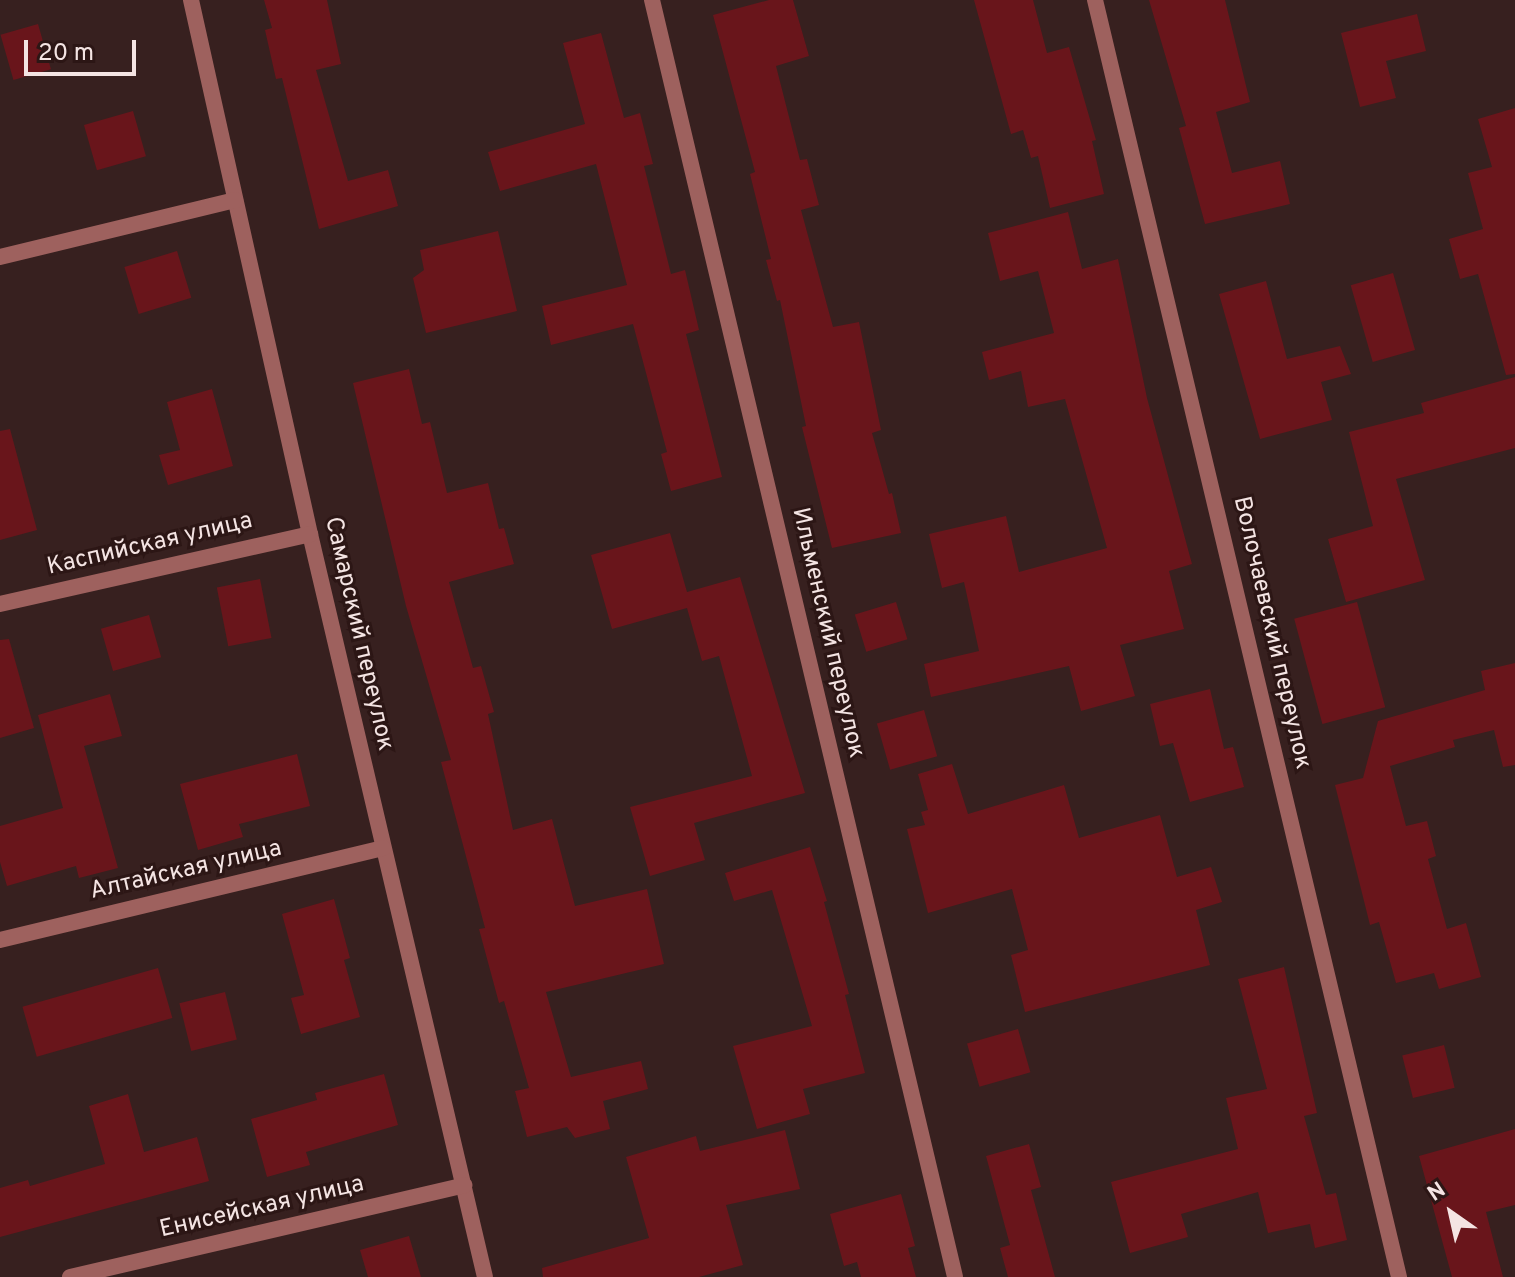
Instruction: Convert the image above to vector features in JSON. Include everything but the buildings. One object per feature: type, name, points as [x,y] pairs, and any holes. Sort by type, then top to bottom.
[{"type":"street","name":"Самарский переулок","points":[[191,0],[310,534],[485,1277]]},
{"type":"street","name":"Ильменский переулок","points":[[652,0],[955,1277]]},
{"type":"street","name":"Волочаевский переулок","points":[[1095,0],[1399,1277]]},
{"type":"street","points":[[0,257],[235,200]]},
{"type":"street","name":"Каспийская улица","points":[[0,604],[310,534]]},
{"type":"street","name":"Алтайская улица","points":[[0,940],[383,848]]},
{"type":"street","name":"Енисейская улица","points":[[70,1277],[464,1185]]}]
